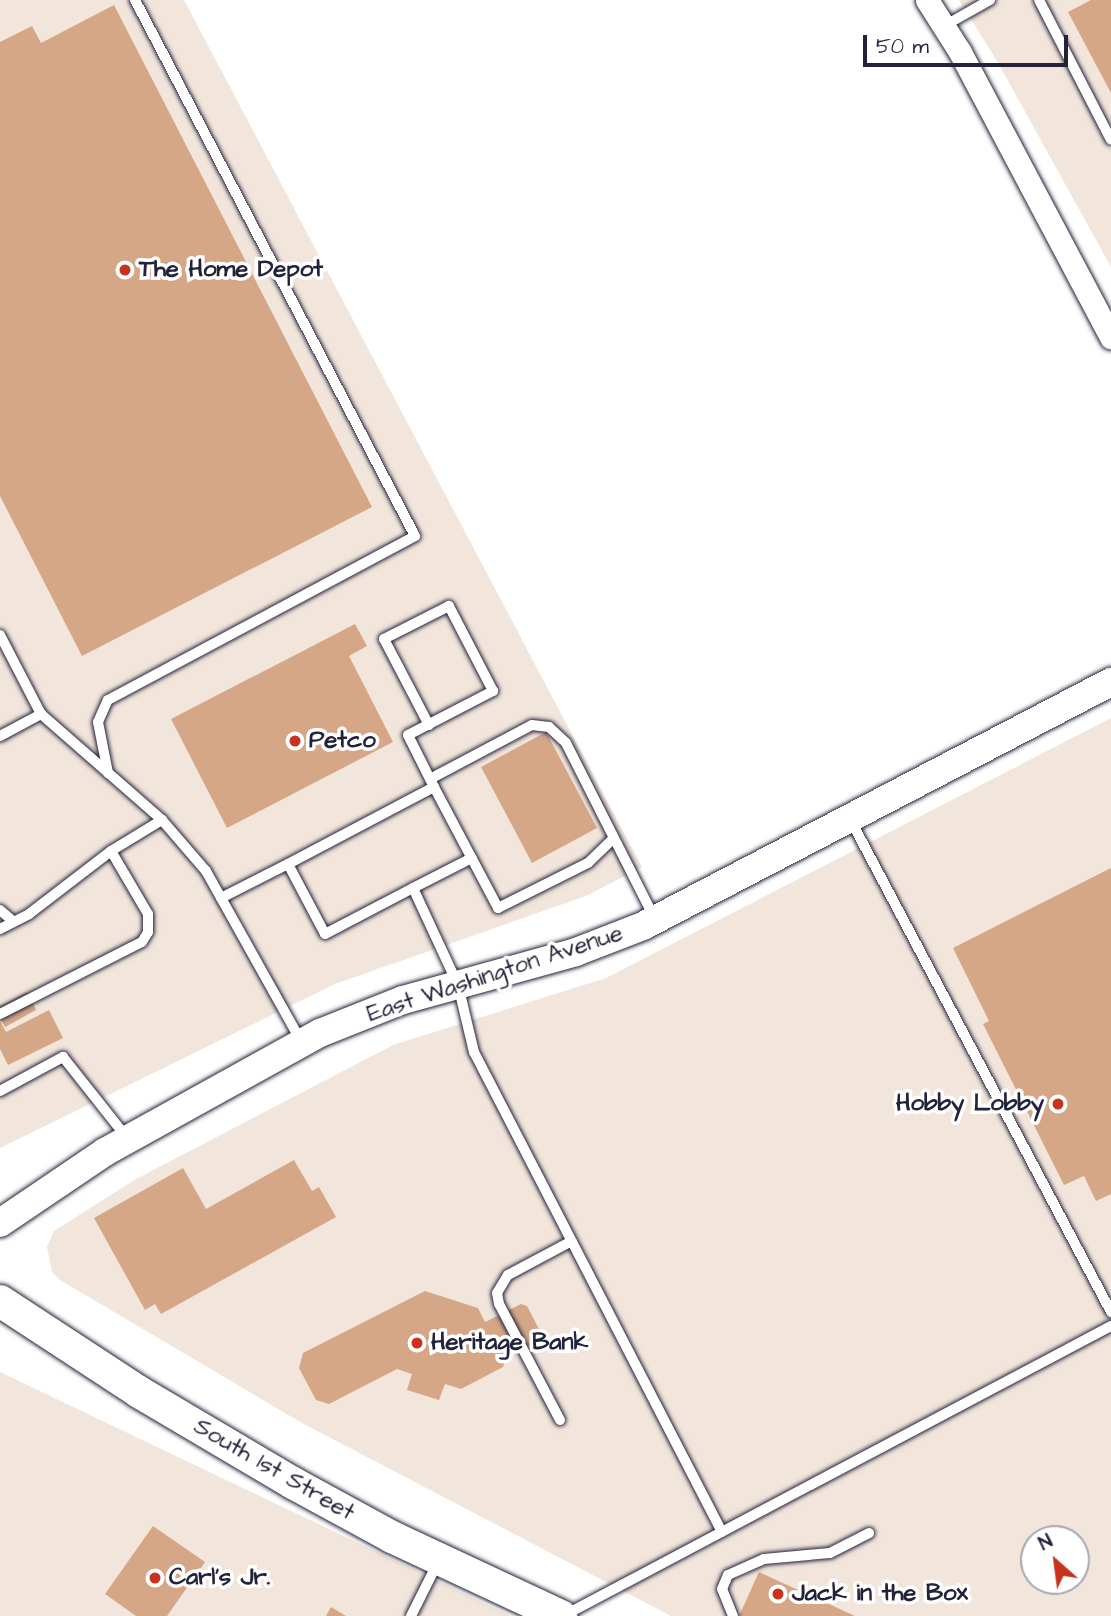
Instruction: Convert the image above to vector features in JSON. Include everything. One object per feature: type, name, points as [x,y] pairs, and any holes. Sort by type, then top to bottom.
[{"type":"main road","name":"South 1st Street","points":[[0,1301],[139,1392],[281,1476],[392,1537],[557,1615]]},
{"type":"street","points":[[927,0],[944,26],[1109,327]]},
{"type":"street","name":"East Washington Avenue","points":[[0,1223],[128,1139],[302,1043],[403,1000],[576,953],[655,919],[1111,682]]},
{"type":"lane","points":[[108,773],[98,722],[108,699],[415,536],[135,0]]},
{"type":"lane","points":[[944,26],[990,0]]},
{"type":"lane","points":[[1040,0],[1111,140]]},
{"type":"lane","points":[[429,725],[384,639],[449,606],[493,691],[429,725],[408,736],[498,908],[588,863],[613,839]]},
{"type":"lane","points":[[2,643],[41,714],[162,820],[206,871],[302,1043]]},
{"type":"lane","points":[[0,736],[41,714]]},
{"type":"lane","points":[[221,898],[432,783],[531,725],[549,727],[566,743],[655,919]]},
{"type":"lane","points":[[849,818],[1111,1312]]},
{"type":"lane","points":[[0,929],[29,914],[111,850],[162,820]]},
{"type":"lane","points":[[0,1014],[142,942],[148,932],[148,914],[111,850]]},
{"type":"lane","points":[[288,863],[325,934],[472,858]]},
{"type":"lane","points":[[414,888],[458,985],[474,1052],[722,1532]]},
{"type":"lane","points":[[0,910],[14,922]]},
{"type":"lane","points":[[0,1091],[63,1057],[128,1139]]},
{"type":"lane","points":[[560,1420],[499,1304],[497,1293],[508,1275],[572,1241]]},
{"type":"lane","points":[[557,1615],[722,1532],[1111,1326]]},
{"type":"lane","points":[[733,1616],[722,1588],[727,1575],[764,1559],[830,1553],[869,1533]]},
{"type":"lane","points":[[411,1616],[440,1559]]},
{"type":"shaded area","points":[[0,0],[184,0],[642,867],[586,896],[335,984],[0,1148]]},
{"type":"shaded area","points":[[959,0],[1111,0],[1111,267],[997,61]]},
{"type":"shaded area","points":[[1111,718],[1111,1616],[671,1616],[302,1423],[60,1280],[52,1272],[47,1247],[54,1231],[136,1179],[393,1045],[606,978]]},
{"type":"shaded area","points":[[0,1372],[511,1616],[0,1616]]},
{"type":"building","points":[[1091,0],[1111,0],[1111,93],[1068,12]]},
{"type":"building","name":"The Home Depot","points":[[114,5],[372,507],[82,656],[0,496],[0,42],[32,26],[41,43]]},
{"type":"building","points":[[355,624],[367,646],[349,656],[393,742],[227,828],[171,719]]},
{"type":"building","points":[[546,732],[597,828],[532,863],[481,767]]},
{"type":"building","points":[[1111,868],[1111,1194],[1096,1201],[1084,1176],[1064,1185],[983,1024],[989,1021],[953,948]]},
{"type":"building","points":[[27,992],[36,1010],[5,1027],[0,1018],[0,1006]]},
{"type":"building","points":[[49,1010],[63,1038],[8,1065],[0,1049],[0,1021],[6,1032]]},
{"type":"building","points":[[294,1160],[312,1191],[319,1187],[336,1217],[161,1314],[155,1304],[145,1310],[94,1218],[183,1168],[206,1209]]},
{"type":"building","points":[[425,1291],[478,1308],[485,1322],[521,1304],[527,1306],[541,1333],[538,1341],[506,1357],[503,1367],[461,1389],[445,1384],[439,1400],[407,1390],[412,1374],[397,1369],[329,1404],[316,1400],[299,1368],[303,1353]]},
{"type":"building","name":"Carl's Jr.","points":[[153,1526],[205,1562],[167,1616],[136,1616],[105,1594]]},
{"type":"building","name":"Jack in the Box","points":[[759,1572],[855,1616],[739,1616]]},
{"type":"building","points":[[331,1607],[346,1616],[326,1616]]},
{"type":"place","name":"The Home Depot","points":[[125,270]]},
{"type":"place","name":"Petco","points":[[295,741]]},
{"type":"place","name":"Hobby Lobby","points":[[1058,1104]]},
{"type":"place","name":"Heritage Bank","points":[[417,1343]]},
{"type":"place","name":"Carl's Jr.","points":[[155,1578]]},
{"type":"place","name":"Jack in the Box","points":[[778,1594]]}]
